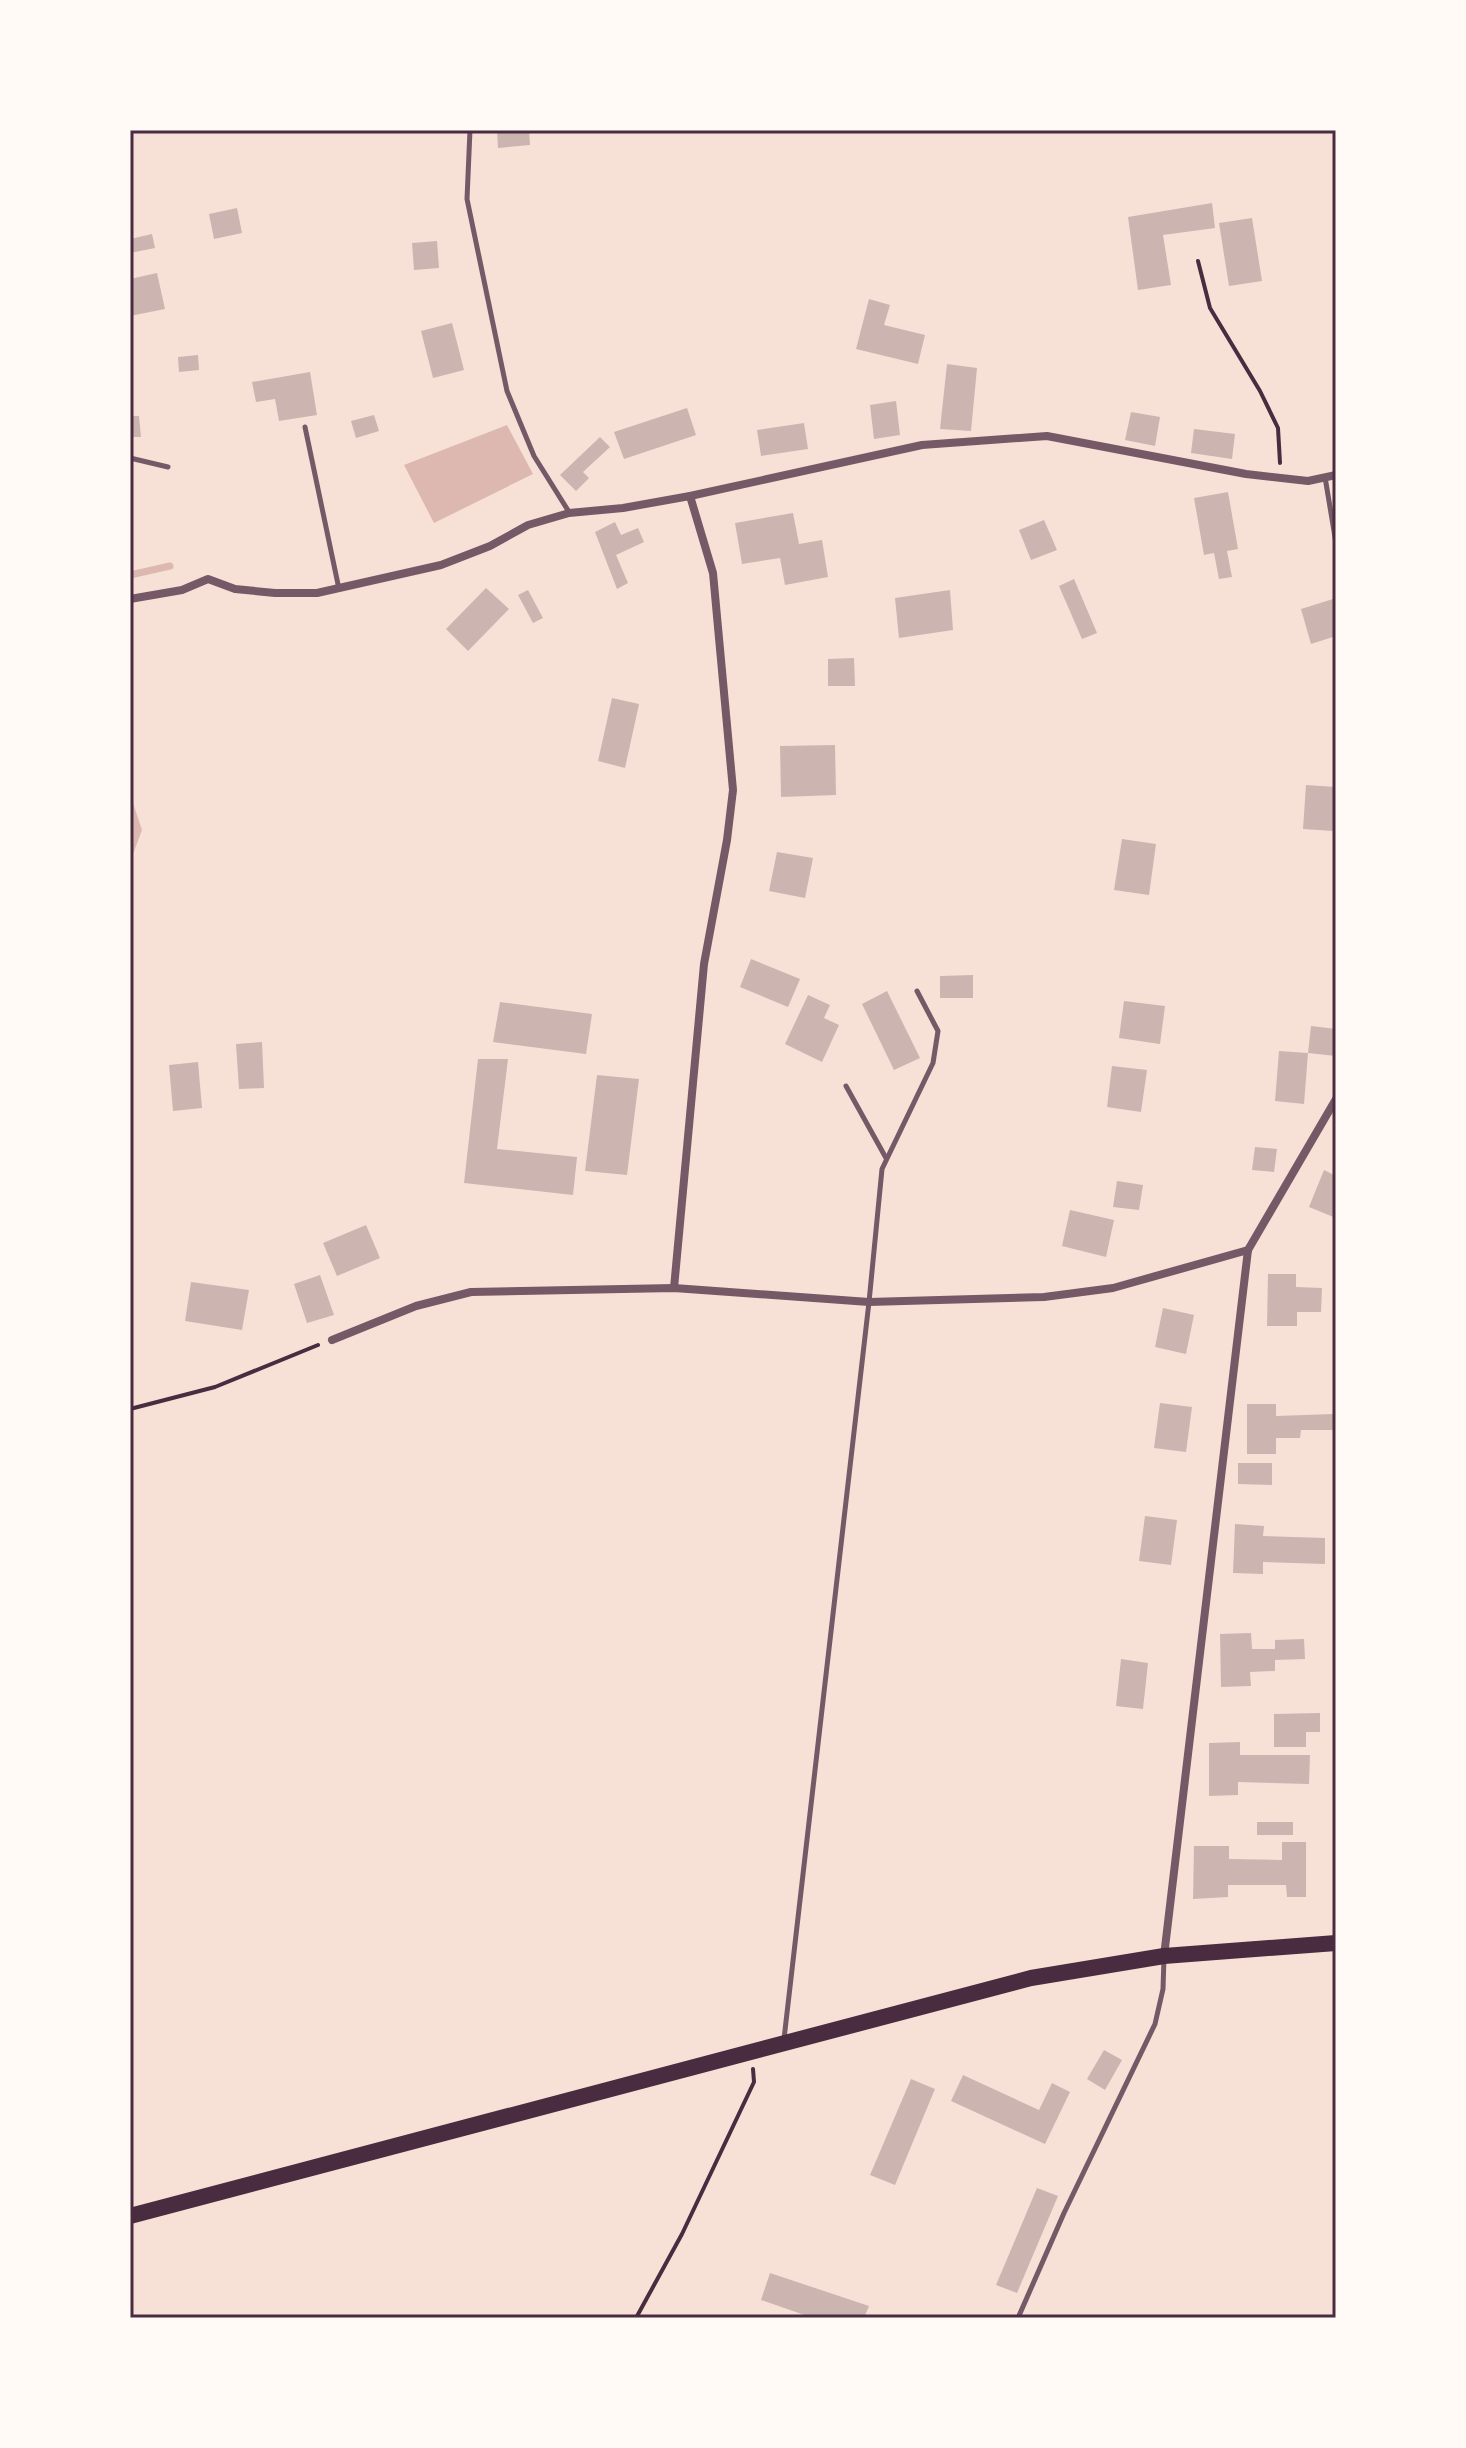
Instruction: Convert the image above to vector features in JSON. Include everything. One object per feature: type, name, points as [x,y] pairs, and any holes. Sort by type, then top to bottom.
[{"type":"main road","points":[[130,2216],[1031,1978],[1164,1956],[1336,1943]]},
{"type":"street","points":[[130,599],[182,590],[208,579],[235,589],[275,593],[317,593],[339,589],[441,565],[490,546],[528,525],[569,513],[623,508],[690,496],[922,445],[1047,436],[1184,464],[1281,478],[1308,481],[1336,475]]},
{"type":"street","points":[[674,1288],[704,964],[733,790],[713,573],[690,496]]},
{"type":"street","points":[[1164,1956],[1248,1250],[1336,1099]]},
{"type":"street","points":[[332,1340],[416,1306],[471,1292],[674,1288],[869,1302],[1044,1297],[1113,1288],[1248,1250]]},
{"type":"lane","points":[[470,130],[467,199],[507,391],[534,456],[569,513]]},
{"type":"lane","points":[[305,427],[339,589]]},
{"type":"lane","points":[[130,458],[168,467]]},
{"type":"lane","points":[[1325,477],[1336,543]]},
{"type":"lane","points":[[784,2042],[882,1169],[933,1063],[938,1031],[917,991]]},
{"type":"lane","points":[[846,1086],[887,1159]]},
{"type":"lane","points":[[1018,2318],[1064,2213],[1155,2024],[1163,1989],[1164,1956]]},
{"type":"path","points":[[1198,261],[1210,308],[1260,391],[1278,428],[1281,478]]},
{"type":"path","points":[[130,1409],[215,1387],[332,1340]]},
{"type":"path","points":[[636,2318],[682,2234],[754,2082],[752,2051]]},
{"type":"shaded area","points":[[507,425],[533,474],[434,523],[404,465]]},
{"type":"shaded area","points":[[130,794],[142,830],[130,862]]},
{"type":"building","points":[[497,130],[529,130],[530,145],[498,148]]},
{"type":"building","points":[[1212,203],[1215,228],[1163,235],[1171,285],[1138,290],[1128,217]]},
{"type":"building","points":[[237,208],[242,233],[214,239],[209,214]]},
{"type":"building","points":[[1252,218],[1262,281],[1229,286],[1219,223]]},
{"type":"building","points":[[152,234],[155,248],[130,253],[130,239]]},
{"type":"building","points":[[437,241],[439,268],[414,270],[412,243]]},
{"type":"building","points":[[157,273],[165,309],[130,316],[130,279]]},
{"type":"building","points":[[869,299],[890,305],[884,325],[925,335],[918,364],[856,349]]},
{"type":"building","points":[[452,323],[464,370],[433,378],[421,331]]},
{"type":"building","points":[[198,355],[199,370],[179,372],[178,357]]},
{"type":"building","points":[[947,364],[977,368],[971,431],[940,429]]},
{"type":"building","points":[[310,372],[317,415],[279,421],[275,399],[256,402],[252,382]]},
{"type":"building","points":[[896,401],[900,435],[874,439],[870,405]]},
{"type":"building","points":[[687,408],[696,435],[624,459],[614,432]]},
{"type":"building","points":[[1131,412],[1160,417],[1155,446],[1125,440]]},
{"type":"building","points":[[374,415],[379,431],[356,438],[351,421]]},
{"type":"building","points":[[130,416],[139,416],[141,437],[130,437]]},
{"type":"building","points":[[804,423],[808,449],[761,456],[757,430]]},
{"type":"building","points":[[1194,429],[1235,434],[1232,459],[1191,453]]},
{"type":"building","points":[[600,437],[610,447],[583,472],[589,478],[576,491],[560,475]]},
{"type":"building","points":[[1228,492],[1238,549],[1227,551],[1232,577],[1219,579],[1214,553],[1204,555],[1194,498]]},
{"type":"building","points":[[793,513],[799,544],[822,540],[828,577],[785,585],[780,558],[742,564],[735,523]]},
{"type":"building","points":[[1044,520],[1057,550],[1031,560],[1019,530]]},
{"type":"building","points":[[615,522],[621,535],[638,528],[644,542],[616,555],[628,583],[617,589],[595,532]]},
{"type":"building","points":[[1074,579],[1097,633],[1082,639],[1059,586]]},
{"type":"building","points":[[486,588],[509,609],[468,651],[446,629]]},
{"type":"building","points":[[528,590],[543,618],[533,623],[518,595]]},
{"type":"building","points":[[950,590],[953,630],[899,638],[895,598]]},
{"type":"building","points":[[1333,599],[1336,636],[1311,644],[1301,609]]},
{"type":"building","points":[[854,658],[855,686],[828,686],[828,659]]},
{"type":"building","points":[[612,698],[639,704],[625,768],[598,761]]},
{"type":"building","points":[[835,745],[836,795],[781,797],[780,746]]},
{"type":"building","points":[[1306,785],[1336,787],[1334,831],[1303,829]]},
{"type":"building","points":[[1122,839],[1156,844],[1149,895],[1114,890]]},
{"type":"building","points":[[777,852],[813,858],[805,898],[769,891]]},
{"type":"building","points":[[751,959],[800,979],[788,1007],[740,987]]},
{"type":"building","points":[[973,975],[973,998],[940,998],[940,976]]},
{"type":"building","points":[[887,991],[920,1058],[894,1070],[862,1004]]},
{"type":"building","points":[[808,995],[830,1005],[824,1018],[839,1025],[822,1062],[785,1044]]},
{"type":"building","points":[[1124,1001],[1165,1006],[1160,1044],[1119,1038]]},
{"type":"building","points":[[500,1002],[592,1014],[586,1054],[493,1042]]},
{"type":"building","points":[[1311,1026],[1336,1029],[1336,1056],[1308,1053]]},
{"type":"building","points":[[262,1042],[264,1088],[239,1089],[236,1044]]},
{"type":"building","points":[[1279,1051],[1308,1053],[1304,1104],[1275,1101]]},
{"type":"building","points":[[478,1059],[508,1059],[497,1149],[577,1157],[573,1195],[464,1183]]},
{"type":"building","points":[[198,1062],[202,1108],[173,1111],[169,1065]]},
{"type":"building","points":[[1112,1066],[1147,1070],[1141,1112],[1107,1107]]},
{"type":"building","points":[[597,1075],[639,1079],[627,1175],[585,1171]]},
{"type":"building","points":[[1255,1147],[1277,1149],[1274,1172],[1252,1170]]},
{"type":"building","points":[[1324,1170],[1336,1176],[1336,1218],[1309,1207]]},
{"type":"building","points":[[1117,1181],[1143,1185],[1139,1210],[1113,1207]]},
{"type":"building","points":[[1070,1210],[1114,1220],[1106,1257],[1062,1246]]},
{"type":"building","points":[[366,1225],[380,1258],[337,1276],[323,1243]]},
{"type":"building","points":[[1268,1274],[1296,1274],[1296,1287],[1322,1288],[1321,1312],[1297,1312],[1297,1326],[1267,1326]]},
{"type":"building","points":[[320,1275],[334,1315],[307,1323],[294,1284]]},
{"type":"building","points":[[191,1282],[249,1290],[242,1330],[185,1321]]},
{"type":"building","points":[[1163,1308],[1194,1315],[1186,1354],[1155,1347]]},
{"type":"building","points":[[1160,1403],[1192,1407],[1186,1452],[1154,1448]]},
{"type":"building","points":[[1247,1404],[1276,1404],[1276,1416],[1334,1414],[1334,1430],[1301,1430],[1300,1438],[1276,1438],[1276,1454],[1247,1454]]},
{"type":"building","points":[[1238,1463],[1272,1463],[1272,1485],[1238,1484]]},
{"type":"building","points":[[1145,1516],[1177,1520],[1171,1565],[1139,1561]]},
{"type":"building","points":[[1235,1524],[1264,1526],[1263,1536],[1325,1538],[1325,1564],[1263,1562],[1263,1574],[1233,1573]]},
{"type":"building","points":[[1251,1633],[1252,1649],[1275,1649],[1275,1640],[1304,1639],[1305,1659],[1275,1660],[1275,1671],[1250,1672],[1251,1686],[1221,1687],[1220,1634]]},
{"type":"building","points":[[1121,1659],[1148,1663],[1143,1709],[1116,1706]]},
{"type":"building","points":[[1320,1713],[1320,1732],[1306,1732],[1306,1747],[1274,1747],[1274,1714]]},
{"type":"building","points":[[1240,1742],[1240,1755],[1310,1755],[1309,1784],[1238,1782],[1238,1795],[1209,1796],[1209,1743]]},
{"type":"building","points":[[1257,1822],[1293,1822],[1293,1835],[1257,1835]]},
{"type":"building","points":[[1282,1842],[1306,1842],[1306,1897],[1287,1897],[1286,1885],[1228,1885],[1228,1897],[1193,1899],[1194,1846],[1229,1846],[1229,1859],[1282,1860]]},
{"type":"building","points":[[1104,2050],[1122,2060],[1105,2090],[1087,2079]]},
{"type":"building","points":[[963,2075],[1039,2110],[1052,2083],[1070,2092],[1045,2144],[951,2101]]},
{"type":"building","points":[[911,2079],[935,2089],[895,2185],[870,2175]]},
{"type":"building","points":[[1037,2188],[1058,2196],[1017,2293],[996,2285]]},
{"type":"building","points":[[770,2273],[869,2306],[864,2318],[813,2318],[761,2300]]},
{"type":"waterway","points":[[130,575],[170,566]]}]
